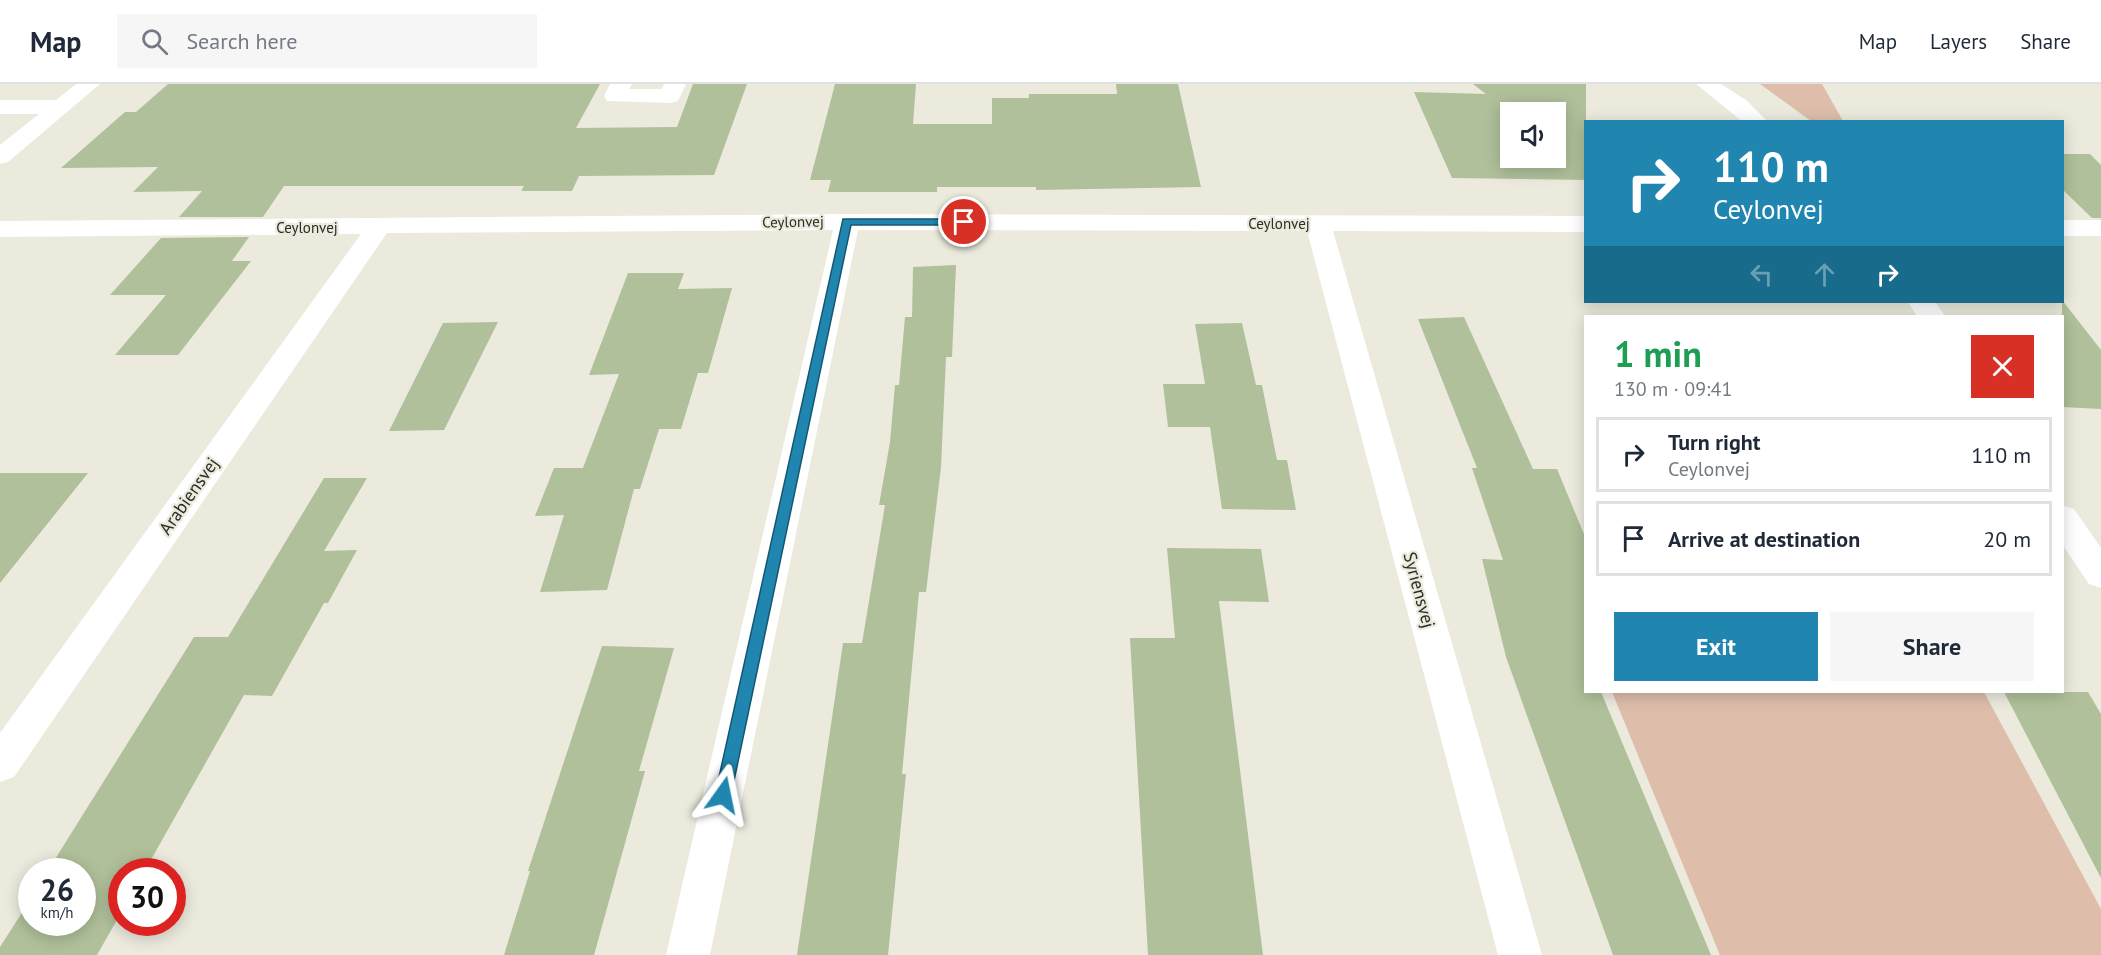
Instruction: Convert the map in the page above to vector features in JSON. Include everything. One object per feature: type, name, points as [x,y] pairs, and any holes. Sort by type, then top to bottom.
[{"type":"street","points":[[0,157],[89,84]]},
{"type":"street","points":[[621,84],[615,96],[670,96],[675,84]]},
{"type":"street","points":[[1707,84],[1738,105],[1755,120]]},
{"type":"street","points":[[0,107],[60,107]]},
{"type":"street","points":[[688,955],[847,222]]},
{"type":"street","name":"Ceylonvej","points":[[0,229],[378,228],[847,222],[1584,224]]},
{"type":"street","name":"Syriensvej","points":[[1318,224],[1520,955]]},
{"type":"street","name":"Arabiensvej","points":[[0,765],[378,228]]},
{"type":"street","points":[[2064,228],[2101,228]]},
{"type":"street","points":[[2064,520],[2101,575]]},
{"type":"shaded area","points":[[1760,84],[1822,84],[1842,120],[1810,120]]},
{"type":"shaded area","points":[[1612,693],[1985,693],[2101,909],[2101,955],[1720,955]]},
{"type":"building","points":[[168,84],[600,84],[576,128],[677,127],[693,84],[747,84],[714,175],[579,176],[572,191],[521,191],[524,186],[284,186],[263,217],[179,217],[202,191],[133,192],[158,167],[61,168],[125,112],[136,112]]},
{"type":"building","points":[[835,84],[916,84],[913,124],[992,124],[992,98],[1029,98],[1029,94],[1117,94],[1116,84],[1178,84],[1201,187],[1036,190],[1036,187],[937,187],[937,192],[828,192],[831,180],[810,180]]},
{"type":"building","points":[[1473,84],[1586,84],[1584,180],[1452,178],[1414,92],[1486,94]]},
{"type":"building","points":[[2064,154],[2090,154],[2101,165],[2101,218],[2092,218],[2064,191]]},
{"type":"building","points":[[249,237],[232,261],[251,261],[178,355],[115,355],[166,295],[110,295],[161,238]]},
{"type":"building","points":[[956,265],[952,357],[946,357],[941,467],[926,592],[919,592],[902,774],[906,774],[888,955],[797,955],[843,643],[862,643],[885,505],[879,505],[890,442],[895,385],[899,385],[905,317],[912,317],[913,267]]},
{"type":"building","points":[[628,273],[684,273],[678,289],[732,288],[708,373],[698,373],[681,429],[659,429],[640,489],[634,489],[607,590],[540,592],[564,515],[535,516],[554,468],[583,468],[619,374],[589,375]]},
{"type":"building","points":[[2062,303],[2064,303],[2101,350],[2101,409],[2064,407],[2064,315],[2062,315]]},
{"type":"building","points":[[1464,317],[1533,469],[1557,469],[1584,534],[1584,693],[1601,693],[1711,955],[1613,955],[1506,657],[1482,559],[1503,560],[1472,468],[1477,468],[1418,319]]},
{"type":"building","points":[[498,322],[444,430],[389,431],[443,323]]},
{"type":"building","points":[[1242,323],[1256,385],[1262,385],[1277,460],[1287,460],[1296,510],[1222,509],[1210,427],[1168,427],[1163,384],[1205,384],[1195,324]]},
{"type":"building","points":[[0,473],[88,473],[0,583]]},
{"type":"building","points":[[324,478],[367,478],[324,551],[357,550],[328,603],[324,603],[272,696],[244,695],[152,858],[108,858],[108,936],[97,955],[0,955],[0,947],[18,919],[18,936],[96,936],[96,858],[56,858],[194,637],[228,637]]},
{"type":"building","points":[[1167,548],[1261,549],[1269,602],[1219,601],[1263,955],[1148,955],[1130,638],[1175,638]]},
{"type":"building","points":[[602,646],[674,648],[639,771],[645,771],[594,955],[504,955],[530,871],[528,871]]},
{"type":"building","points":[[2088,692],[2101,714],[2101,878],[2005,693]]},
{"type":"route","points":[[723,795],[847,222],[964,222]]}]
